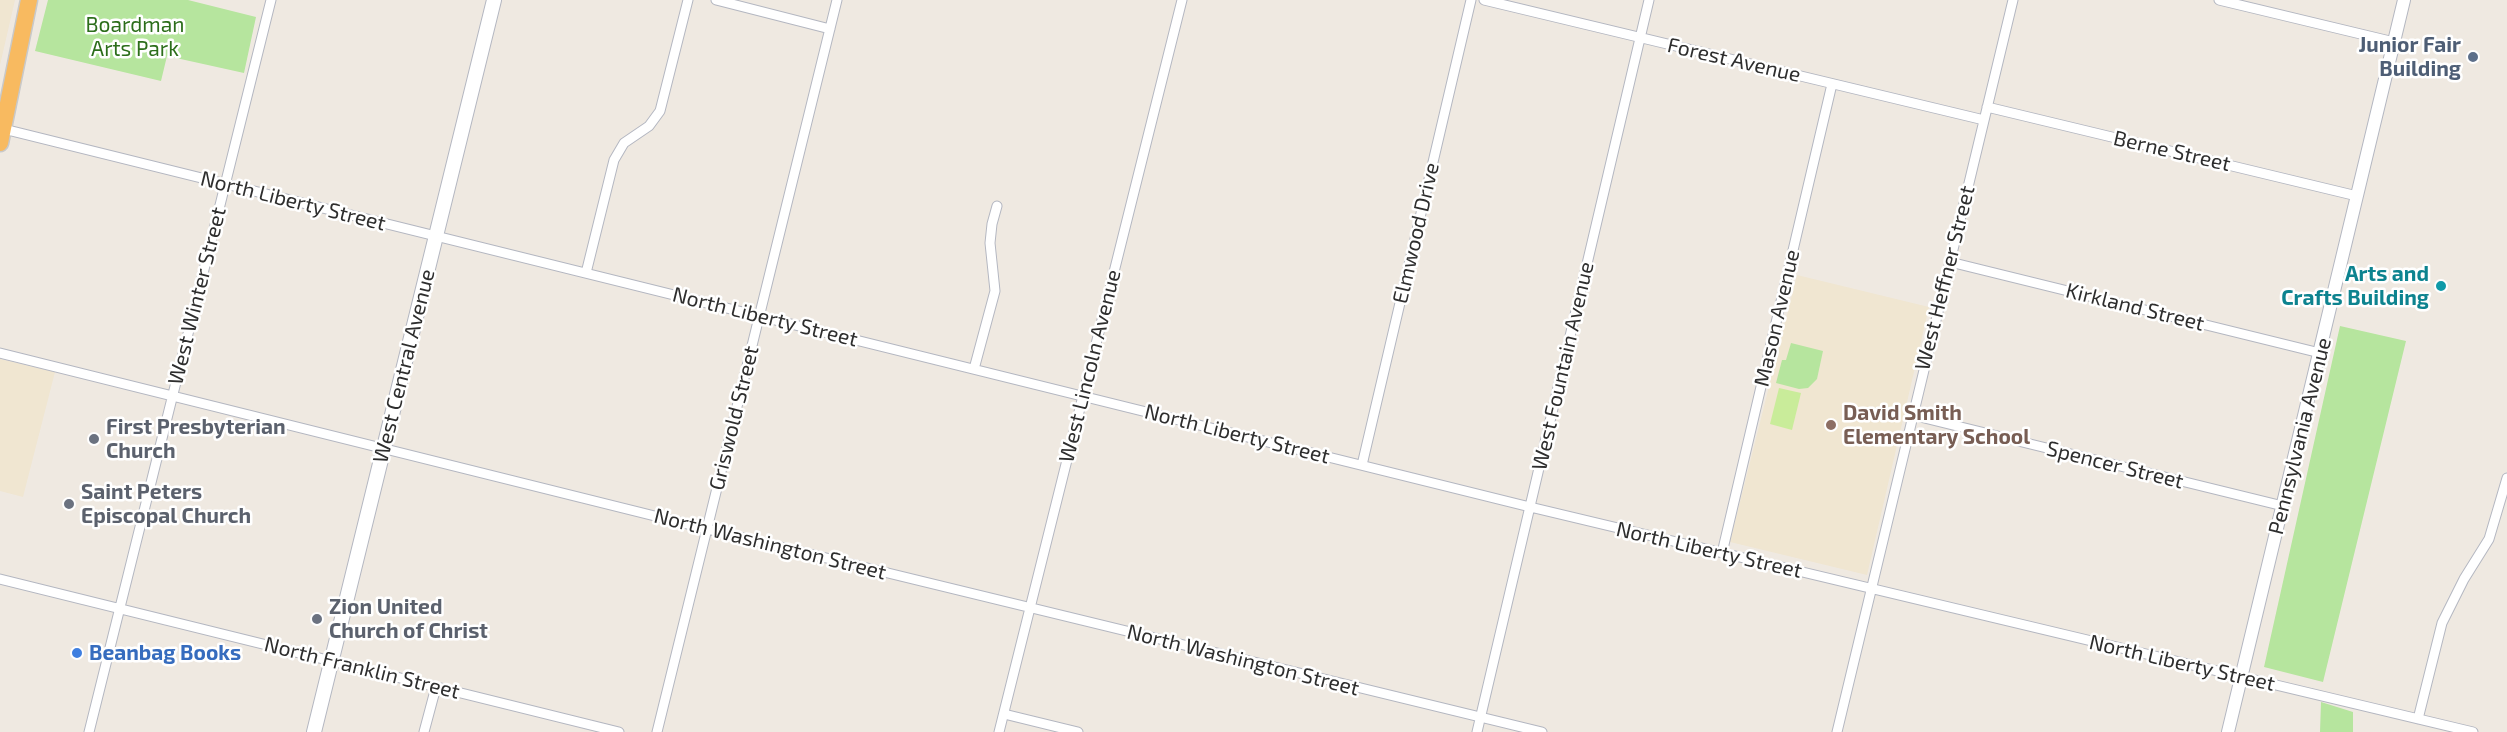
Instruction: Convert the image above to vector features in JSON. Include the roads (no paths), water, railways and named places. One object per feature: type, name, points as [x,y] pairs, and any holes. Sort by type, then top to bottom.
[{"type":"highway","points":[[1,133],[29,0]]},
{"type":"main road","name":"West Central Avenue","points":[[314,732],[494,0]]},
{"type":"street","name":"West Winter Street","points":[[89,732],[271,0]]},
{"type":"street","points":[[586,273],[614,160],[624,143],[649,126],[660,111],[688,0]]},
{"type":"street","points":[[716,0],[830,29]]},
{"type":"street","name":"Griswold Street","points":[[657,732],[837,0]]},
{"type":"street","name":"West Lincoln Avenue","points":[[999,732],[1182,0]]},
{"type":"street","name":"Elmwood Drive","points":[[1362,465],[1472,0]]},
{"type":"street","name":"Forest Avenue","points":[[1484,0],[1984,120]]},
{"type":"street","name":"West Fountain Avenue","points":[[1477,732],[1649,0]]},
{"type":"street","name":"West Heffner Street","points":[[1837,732],[2013,0]]},
{"type":"street","points":[[2219,0],[2394,42]]},
{"type":"street","name":"Pennsylvania Avenue","points":[[2228,732],[2404,0]]},
{"type":"street","name":"Mason Avenue","points":[[1722,553],[1832,84]]},
{"type":"street","name":"Berne Street","points":[[1987,107],[2357,196]]},
{"type":"street","name":"North Liberty Street","points":[[1,133],[436,235],[1530,507],[2473,732]]},
{"type":"street","points":[[974,369],[995,291],[990,243],[997,206]]},
{"type":"street","name":"Kirkland Street","points":[[1950,262],[2320,353]]},
{"type":"street","name":"North Washington Street","points":[[0,353],[707,529],[1542,732]]},
{"type":"street","name":"Spencer Street","points":[[1912,415],[2283,506]]},
{"type":"street","points":[[2418,719],[2442,622],[2464,579],[2489,539],[2507,478]]},
{"type":"street","name":"North Franklin Street","points":[[0,579],[619,732]]},
{"type":"street","points":[[424,732],[436,687]]},
{"type":"street","points":[[1004,714],[1078,732]]},
{"type":"place","name":"Junior Fair Building","points":[[2473,57]]},
{"type":"place","name":"Arts and Crafts Building","points":[[2441,286]]},
{"type":"place","name":"David Smith Elementary School","points":[[1831,425]]},
{"type":"place","name":"First Presbyterian Church","points":[[94,439]]},
{"type":"place","name":"Saint Peters Episcopal Church","points":[[69,504]]},
{"type":"place","name":"Zion United Church of Christ","points":[[317,619]]},
{"type":"place","name":"Beanbag Books","points":[[77,653]]},
{"type":"park label","name":"Boardman Arts Park","points":[[135,37]]}]
